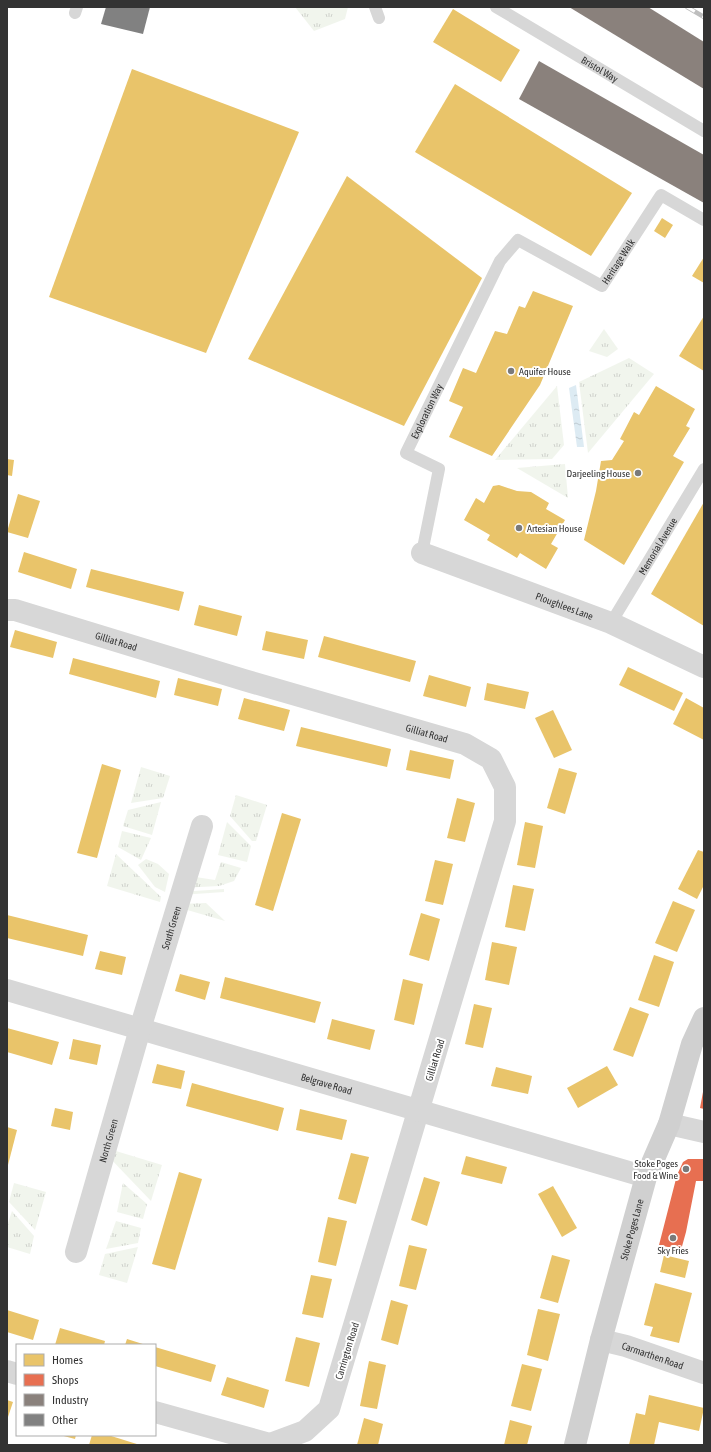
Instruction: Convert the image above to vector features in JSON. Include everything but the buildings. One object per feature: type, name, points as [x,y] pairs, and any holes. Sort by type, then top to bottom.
[{"type":"street","name":"Ploughlees Lane","points":[[422,553],[611,623],[704,667]]},
{"type":"street","name":"Gilliat Road","points":[[7,610],[15,610],[244,680],[465,744],[491,759],[505,787],[505,821],[419,1111]]},
{"type":"street","name":"South Green","points":[[140,1029],[202,826]]},
{"type":"street","name":"Belgrave Road","points":[[7,990],[646,1177]]},
{"type":"street","name":"Stoke Poges Lane","points":[[575,1445],[601,1340],[646,1177],[669,1124],[692,1044],[704,1018]]},
{"type":"street","name":"North Green","points":[[76,1252],[140,1029]]},
{"type":"street","name":"Carrington Road","points":[[156,1412],[270,1444],[305,1431],[329,1409],[419,1111]]},
{"type":"street","points":[[669,1124],[704,1132]]},
{"type":"street","name":"Carmarthen Road","points":[[601,1340],[626,1346],[704,1373]]},
{"type":"lane","name":"Bristol Way","points":[[496,7],[704,131]]},
{"type":"lane","name":"Heritage Walk","points":[[500,261],[518,240],[602,286],[661,195],[704,220]]},
{"type":"lane","name":"Exploration Way","points":[[422,553],[439,469],[406,453],[500,261]]},
{"type":"lane","name":"Memorial Avenue","points":[[611,623],[704,469]]},
{"type":"green space","points":[[295,7],[348,7],[345,19],[314,31]]},
{"type":"green space","points":[[604,329],[618,349],[607,357],[589,351]]},
{"type":"green space","points":[[629,358],[654,374],[588,453],[579,382]]},
{"type":"green space","points":[[557,386],[564,445],[552,459],[495,460]]},
{"type":"green space","points":[[565,464],[568,498],[517,468]]},
{"type":"green space","points":[[141,767],[170,776],[163,798],[131,803]]},
{"type":"green space","points":[[236,795],[267,805],[256,841],[252,841],[230,816]]},
{"type":"green space","points":[[161,802],[152,835],[123,826],[128,810]]},
{"type":"green space","points":[[227,822],[251,846],[247,862],[218,855]]},
{"type":"green space","points":[[122,831],[151,838],[141,860],[118,847]]},
{"type":"green space","points":[[116,854],[161,897],[160,902],[107,886]]},
{"type":"green space","points":[[146,859],[158,864],[169,874],[165,892],[155,887],[138,865]]},
{"type":"green space","points":[[221,862],[241,868],[234,881],[219,886],[181,888],[189,876],[215,880]]},
{"type":"green space","points":[[224,889],[224,892],[180,895],[180,892]]},
{"type":"green space","points":[[206,903],[225,921],[177,907],[179,904]]},
{"type":"green space","points":[[106,1148],[162,1165],[151,1201],[106,1154]]},
{"type":"green space","points":[[14,1183],[46,1192],[35,1230],[9,1202]]},
{"type":"green space","points":[[123,1183],[147,1204],[143,1219],[117,1212]]},
{"type":"green space","points":[[12,1211],[34,1236],[30,1254],[7,1247],[7,1226]]},
{"type":"green space","points":[[116,1221],[141,1228],[138,1243],[106,1249]]},
{"type":"green space","points":[[138,1247],[127,1283],[99,1275],[105,1254]]},
{"type":"water","points":[[576,385],[584,447],[577,447],[569,388]]},
{"type":"railway","points":[[687,7],[704,17]]},
{"type":"place","name":"Aquifer House","points":[[511,371]]},
{"type":"place","name":"Darjeeling House","points":[[638,473]]},
{"type":"place","name":"Artesian House","points":[[519,528]]},
{"type":"place","name":"Stoke Poges Food & Wine","points":[[686,1169]]},
{"type":"place","name":"Sky Fries","points":[[673,1238]]}]
